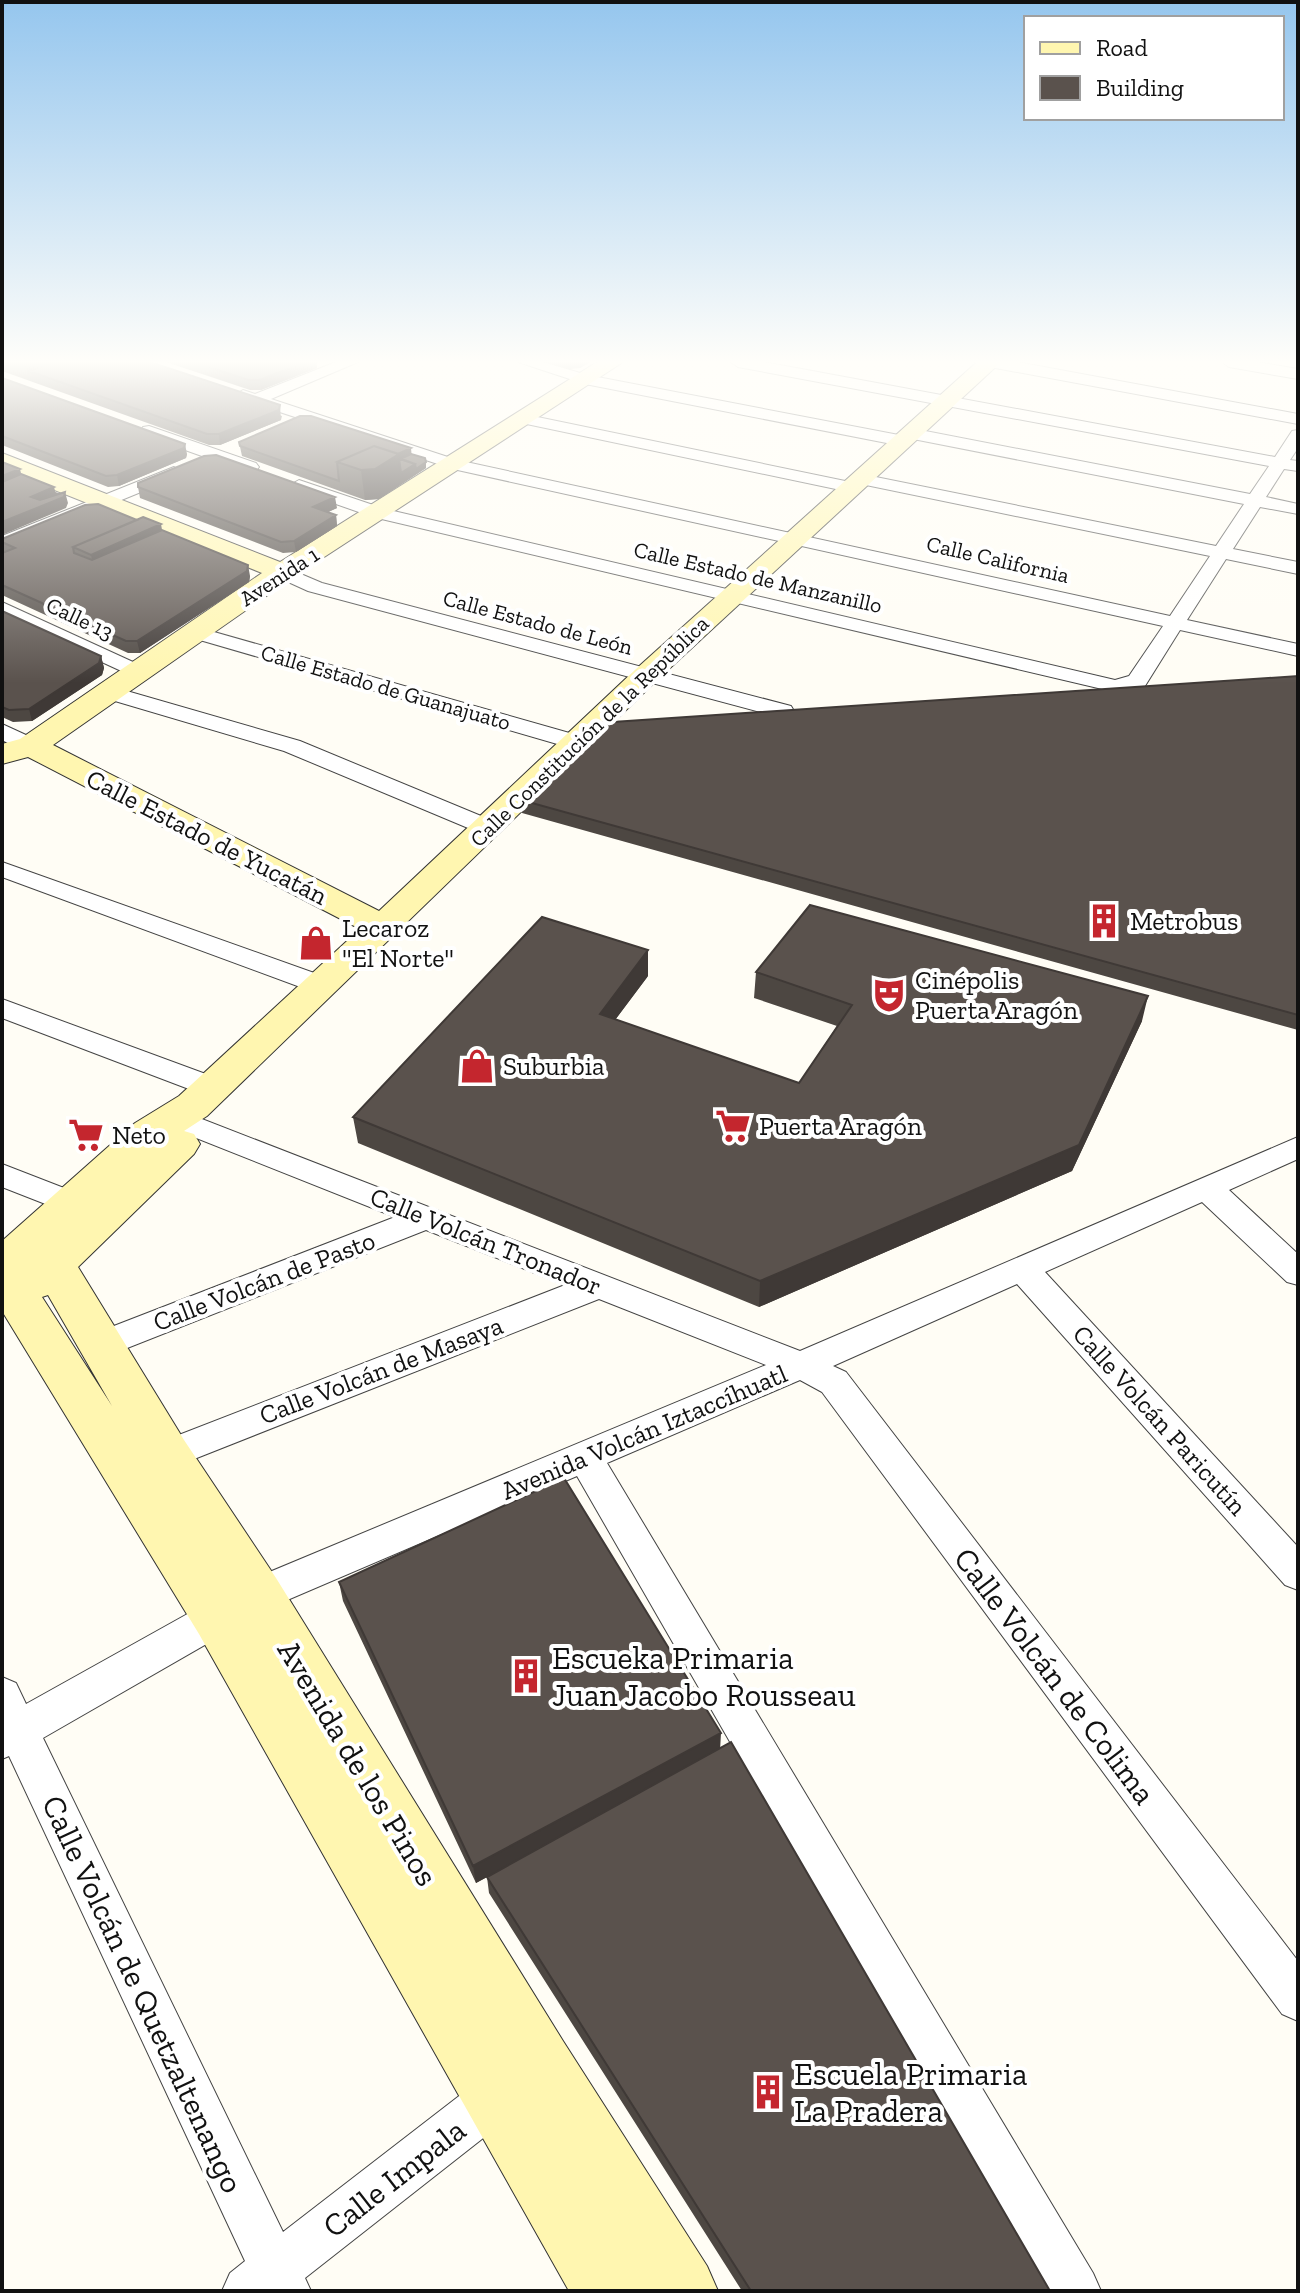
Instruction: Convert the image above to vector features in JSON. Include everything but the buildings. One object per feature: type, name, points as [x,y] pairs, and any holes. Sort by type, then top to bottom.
[{"type":"street","points":[[24,469],[282,572]]},
{"type":"street","points":[[2,543],[181,469]]},
{"type":"street","points":[[254,469],[260,471]]},
{"type":"street","name":"Avenida 1","points":[[12,744],[106,691],[282,572],[445,469]]},
{"type":"street","name":"Calle California","points":[[476,469],[1298,650]]},
{"type":"street","points":[[783,469],[1298,568]]},
{"type":"street","name":"Calle Constitución de la República","points":[[17,1279],[71,1203],[191,1109],[579,743],[646,675],[871,469]]},
{"type":"street","points":[[1083,469],[1298,509]]},
{"type":"street","points":[[1175,624],[1254,500],[1283,469]]},
{"type":"street","name":"Calle Estado de Manzanillo","points":[[289,481],[379,513],[733,594],[1106,686],[1125,686],[1137,681],[1175,624]]},
{"type":"street","name":"Calle Estado de León","points":[[282,572],[315,587],[783,711]]},
{"type":"street","name":"Calle 13","points":[[2,608],[137,671]]},
{"type":"street","name":"Calle Estado de Guanajuato","points":[[193,632],[579,743]]},
{"type":"street","points":[[106,691],[292,746],[489,828]]},
{"type":"street","name":"Calle Estado de Yucatán","points":[[12,744],[383,927]]},
{"type":"street","points":[[2,869],[321,985]]},
{"type":"street","name":"Calle Volcán Tronador","points":[[2,1008],[191,1109],[428,1217],[801,1365]]},
{"type":"street","name":"Calle Constitución de la República","points":[[17,1279],[180,1144],[191,1109]]},
{"type":"street","name":"Avenida Volcán Iztaccíhuatl","points":[[7,1722],[238,1606],[801,1365],[1298,1147]]},
{"type":"street","points":[[2,1175],[71,1203]]},
{"type":"street","points":[[1206,1187],[1298,1273]]},
{"type":"street","name":"Calle Volcán de Pasto","points":[[100,1345],[428,1217]]},
{"type":"street","name":"Calle Volcán Paricutín","points":[[1022,1268],[1298,1573]]},
{"type":"street","name":"Avenida de los Pinos","points":[[17,1279],[100,1345],[166,1455],[238,1606],[495,2099],[609,2291]]},
{"type":"street","name":"Avenida de los Pinos","points":[[17,1279],[238,1606],[540,2064],[682,2291]]},
{"type":"street","name":"Calle Volcán de Masaya","points":[[166,1455],[597,1286]]},
{"type":"street","name":"Calle Volcán de Colima","points":[[801,1365],[834,1382],[1298,1998]]},
{"type":"street","points":[[585,1457],[1075,2291]]},
{"type":"street","name":"Calle Volcán de Quetzaltenango","points":[[7,1722],[269,2284]]},
{"type":"street","name":"Calle Impala","points":[[269,2284],[540,2064]]},
{"type":"place","name":"Metrobus","points":[[1104,921]]},
{"type":"place","name":"Lecaroz \"El Norte\"","points":[[316,943]]},
{"type":"place","name":"Cinépolis Puerta Aragón","points":[[889,995]]},
{"type":"place","name":"Suburbia","points":[[477,1066]]},
{"type":"place","name":"Puerta Aragón","points":[[733,1126]]},
{"type":"place","name":"Neto","points":[[86,1135]]},
{"type":"place","name":"Escueka Primaria Juan Jacobo Rousseau","points":[[526,1676]]},
{"type":"place","name":"Escuela Primaria La Pradera","points":[[768,2092]]}]
